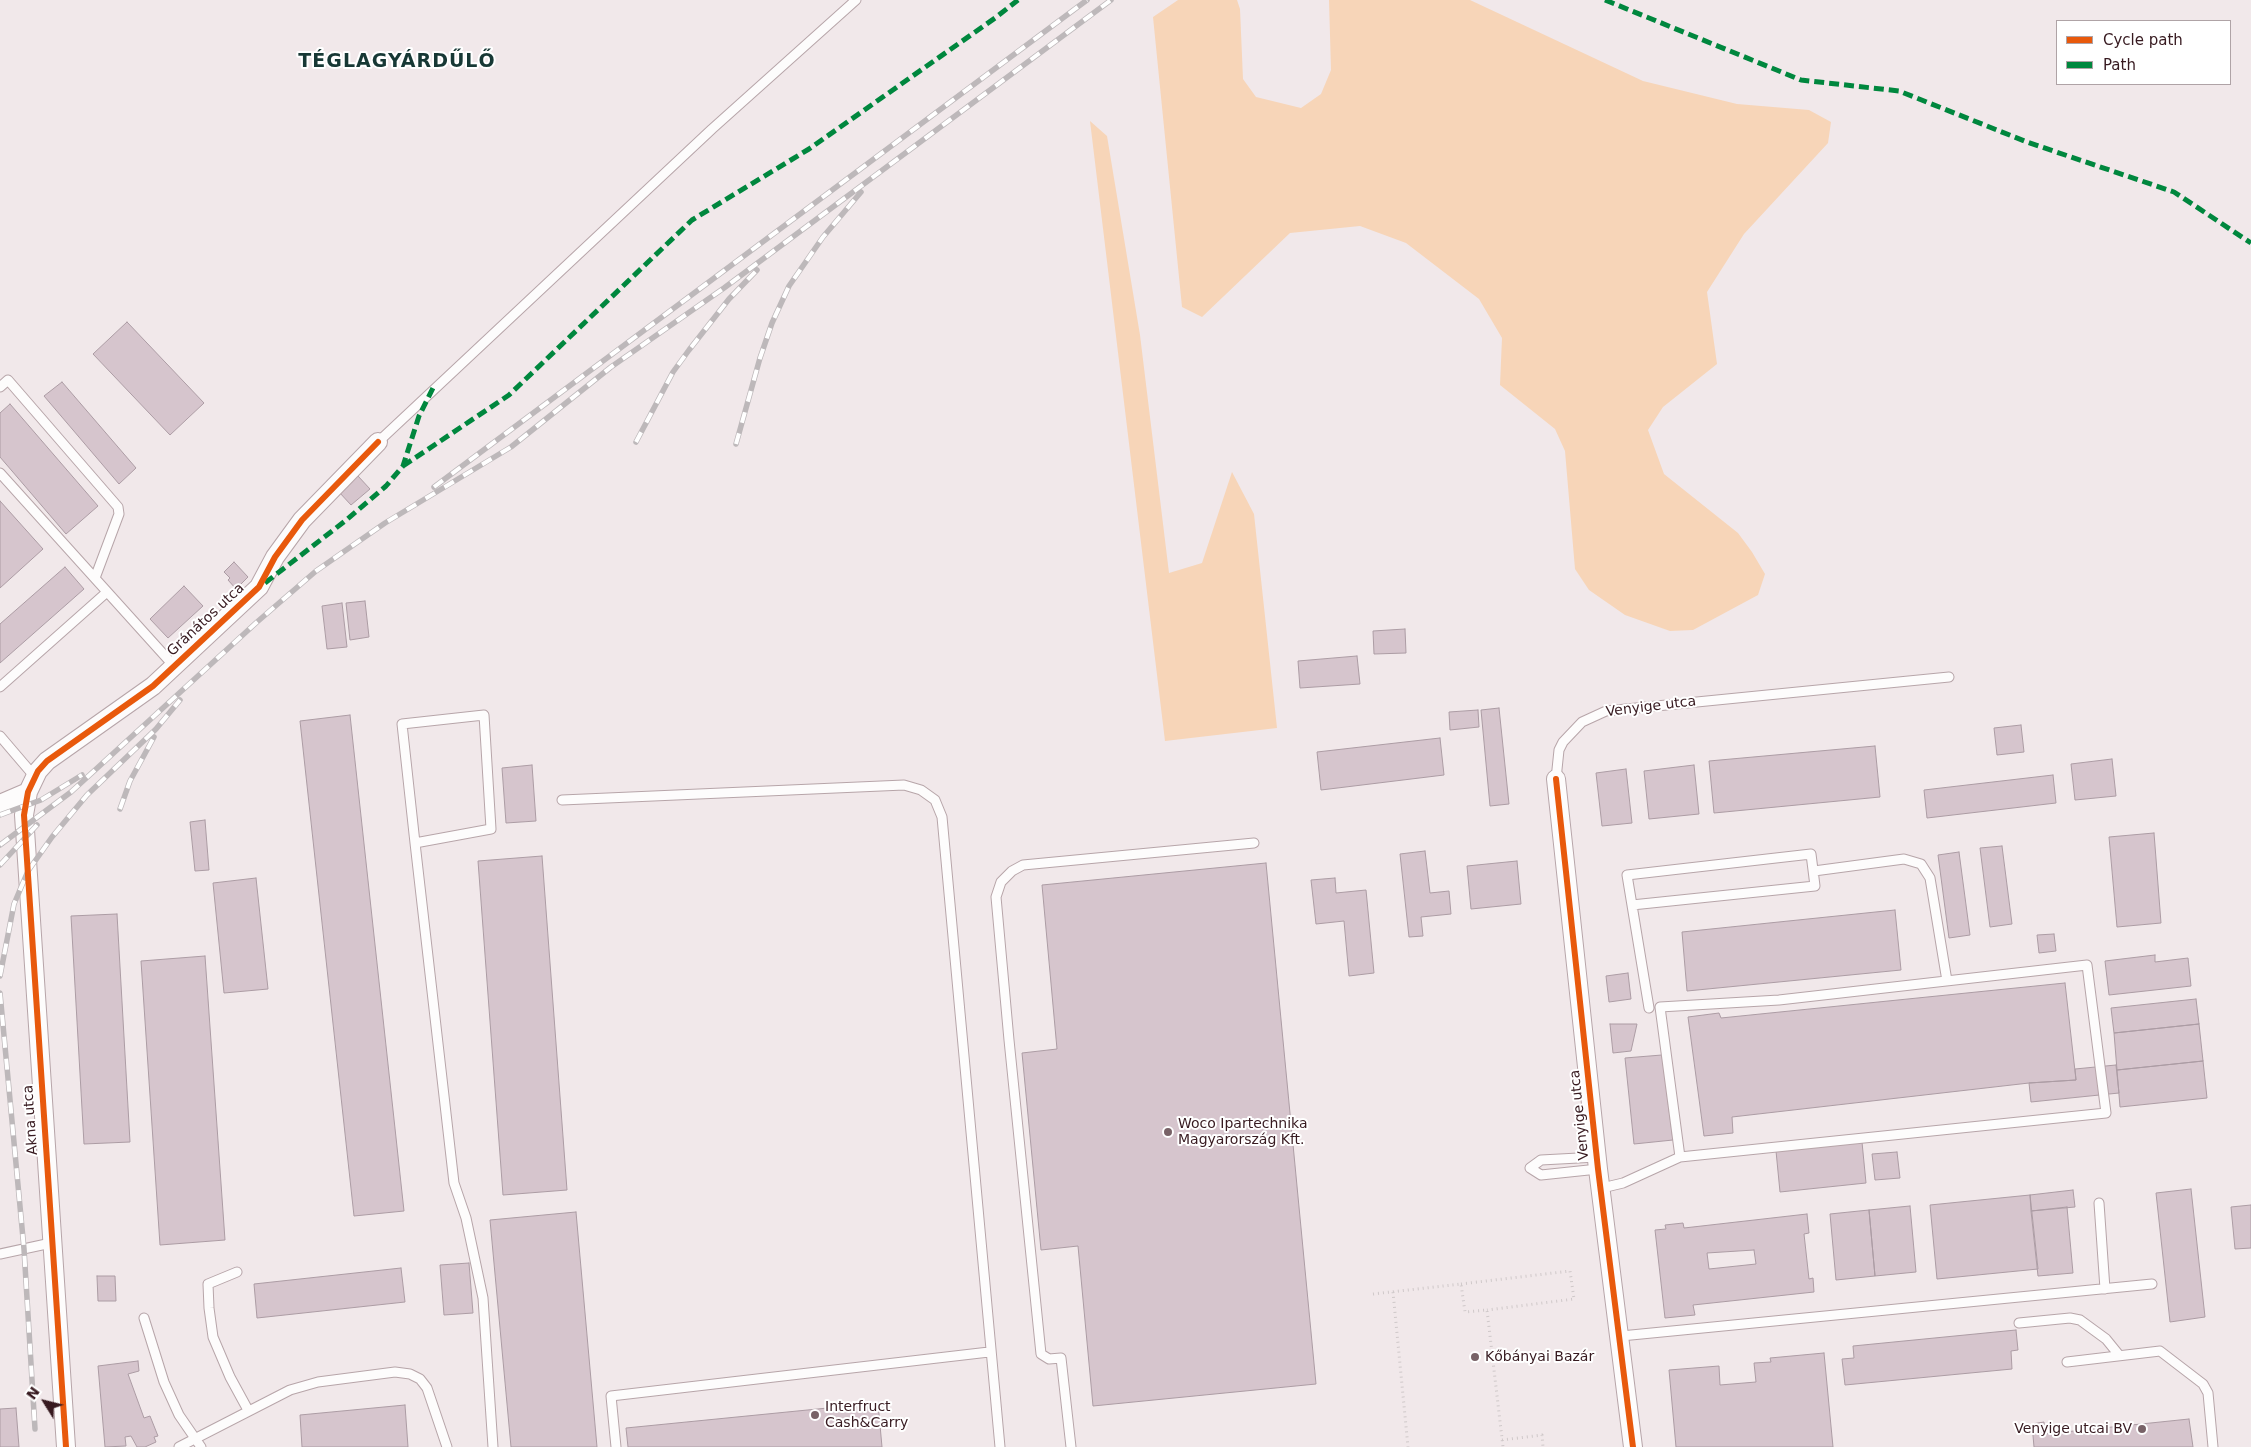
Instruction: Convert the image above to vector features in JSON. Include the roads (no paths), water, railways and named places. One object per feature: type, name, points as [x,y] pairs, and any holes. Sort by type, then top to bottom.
[{"type":"street","name":"Gránátos utca","points":[[0,804],[31,784],[47,761],[153,686],[259,587],[276,557],[302,520],[378,442]]},
{"type":"street","name":"Venyige utca","points":[[1556,780],[1598,1163],[1621,1336],[1633,1447]]},
{"type":"street","name":"Akna utca","points":[[31,784],[24,815],[66,1447]]},
{"type":"lane","points":[[378,442],[712,129],[856,0]]},
{"type":"lane","points":[[0,387],[8,380],[118,507],[119,514],[95,578]]},
{"type":"lane","points":[[0,473],[174,666]]},
{"type":"lane","points":[[0,687],[107,592]]},
{"type":"lane","name":"Venyige utca","points":[[1556,780],[1559,750],[1563,742],[1582,722],[1606,711],[1949,677]]},
{"type":"lane","points":[[415,843],[491,829],[484,715],[402,724],[415,843],[454,1183],[466,1218],[483,1298],[493,1447]]},
{"type":"lane","points":[[0,736],[31,784]]},
{"type":"lane","points":[[562,800],[904,785],[921,790],[935,800],[942,817],[1000,1447]]},
{"type":"lane","points":[[1072,1447],[1062,1358],[1048,1360],[1041,1354],[996,897],[1001,882],[1023,865],[1254,843]]},
{"type":"lane","points":[[1632,905],[1815,886],[1811,854],[1627,875],[1649,1008]]},
{"type":"lane","points":[[1814,871],[1904,859],[1921,864],[1930,878],[1947,981]]},
{"type":"lane","points":[[1602,1188],[1623,1183],[1680,1157],[2106,1113],[2087,965],[1778,1000],[1660,1007],[1680,1157]]},
{"type":"lane","points":[[1541,1160],[1598,1163],[1541,1174],[1530,1168],[1541,1160]]},
{"type":"lane","points":[[2099,1203],[2105,1288]]},
{"type":"lane","points":[[0,1254],[51,1243]]},
{"type":"lane","points":[[237,1272],[208,1284],[209,1308],[213,1337],[230,1377],[248,1410]]},
{"type":"lane","points":[[1621,1336],[2152,1284]]},
{"type":"lane","points":[[144,1318],[164,1382],[179,1415],[201,1447]]},
{"type":"lane","points":[[2020,1323],[2070,1318],[2080,1320],[2106,1339],[2119,1355]]},
{"type":"lane","points":[[2067,1362],[2160,1351],[2203,1384],[2208,1393],[2213,1447]]},
{"type":"lane","points":[[616,1447],[611,1396],[990,1352]]},
{"type":"lane","points":[[180,1447],[248,1410],[290,1390],[318,1382],[394,1372],[410,1374],[420,1379],[427,1388],[447,1447]]},
{"type":"railway","points":[[434,487],[1087,0]]},
{"type":"railway","points":[[0,845],[71,792],[257,622],[316,571],[385,523],[511,447],[611,367],[724,288],[1111,0]]},
{"type":"railway","points":[[736,444],[760,358],[772,323],[789,286],[823,237],[861,192]]},
{"type":"railway","points":[[636,442],[673,372],[729,299],[757,270]]},
{"type":"railway","points":[[0,976],[14,904],[28,871],[52,837],[87,795],[156,729],[180,700]]},
{"type":"railway","points":[[120,809],[130,781],[154,737]]},
{"type":"railway","points":[[0,815],[41,800],[82,775]]},
{"type":"railway","points":[[0,865],[37,825]]},
{"type":"railway","points":[[0,993],[24,1249],[35,1429]]},
{"type":"place","name":"Woco Ipartechnika Magyarország Kft.","points":[[1168,1132]]},
{"type":"place","name":"Kőbányai Bazár","points":[[1475,1357]]},
{"type":"place","name":"Interfruct Cash&Carry","points":[[815,1415]]},
{"type":"place","name":"Venyige utcai BV","points":[[2142,1429]]},
{"type":"district","name":"TÉGLAGYÁRDŰLŐ","points":[[397,62]]}]
